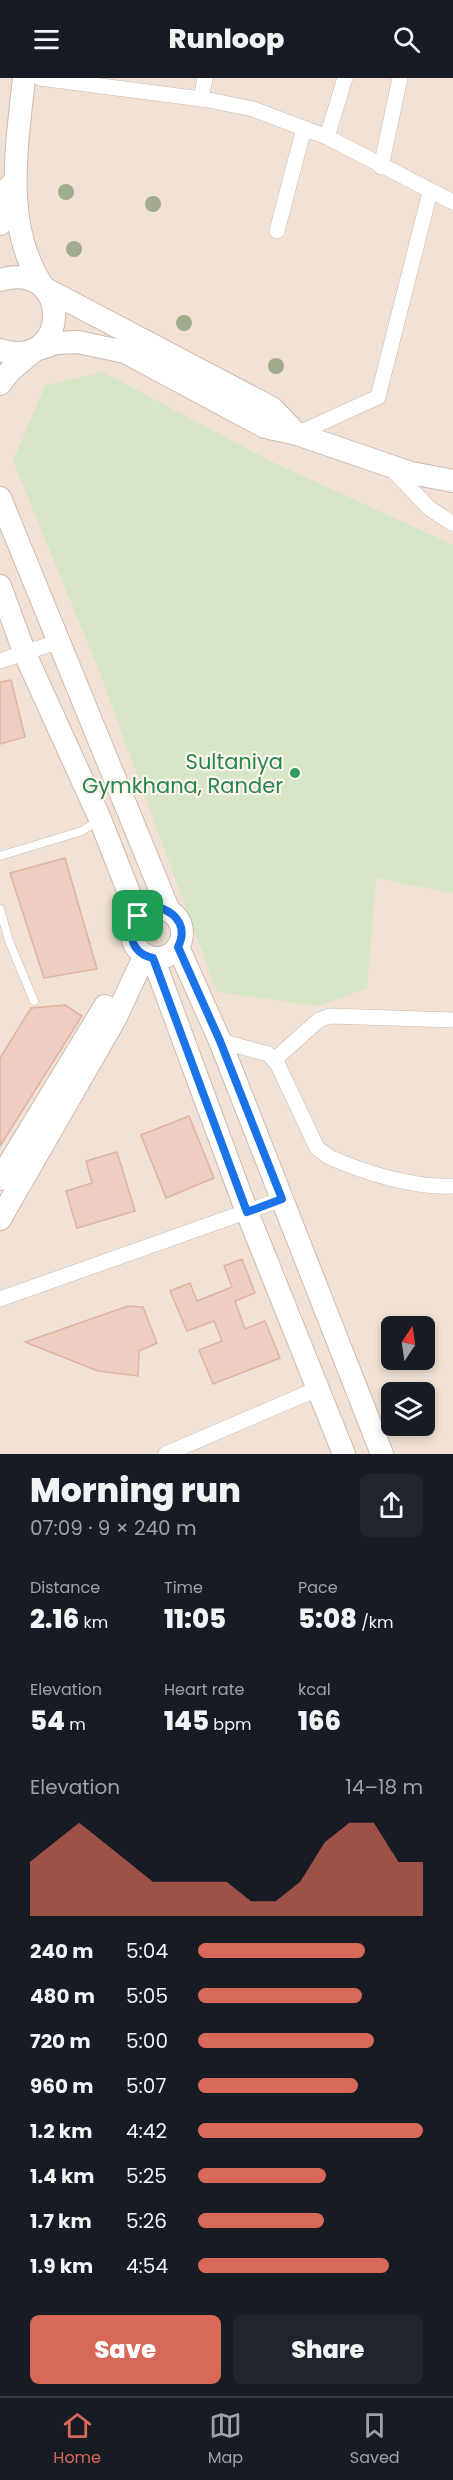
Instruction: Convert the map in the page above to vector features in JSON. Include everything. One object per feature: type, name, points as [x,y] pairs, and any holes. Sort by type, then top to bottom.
[{"type":"main road","points":[[0,384],[10,371],[45,342],[52,332],[55,321],[55,309],[51,297],[24,252],[18,219],[16,164],[24,78]]},
{"type":"main road","points":[[0,224],[16,164]]},
{"type":"main road","points":[[0,280],[23,277],[34,281],[272,408],[297,434]]},
{"type":"main road","points":[[0,350],[23,354],[56,343],[78,342],[126,352],[265,427],[297,434],[390,467],[453,481]]},
{"type":"main road","points":[[0,498],[169,911],[180,923],[181,940],[178,947],[165,957],[145,954]]},
{"type":"main road","points":[[0,586],[25,654],[100,819],[138,916]]},
{"type":"main road","points":[[169,911],[153,909],[138,916],[132,931],[132,939],[145,954],[317,1389],[340,1453]]},
{"type":"main road","points":[[178,947],[220,1041],[382,1454]]},
{"type":"main road","points":[[0,1179],[145,954]]},
{"type":"main road","points":[[0,1219],[115,1020],[145,954]]},
{"type":"street","points":[[40,78],[201,99],[253,109],[327,137],[381,167],[453,202]]},
{"type":"street","points":[[140,78],[153,93]]},
{"type":"street","points":[[201,99],[205,78]]},
{"type":"street","points":[[327,137],[345,78]]},
{"type":"street","points":[[381,167],[400,78]]},
{"type":"street","points":[[277,231],[304,128]]},
{"type":"street","points":[[297,434],[378,397],[430,192]]},
{"type":"street","points":[[390,467],[429,508],[453,524]]},
{"type":"street","points":[[0,661],[57,642]]},
{"type":"street","points":[[274,1060],[319,1020],[330,1016],[453,1020]]},
{"type":"street","points":[[220,1041],[268,1054],[274,1060],[317,1148],[329,1157],[414,1184],[434,1187],[453,1186]]},
{"type":"street","points":[[0,1299],[282,1199]]},
{"type":"street","points":[[166,1454],[317,1389]]},
{"type":"lane","points":[[0,856],[82,831],[100,819]]},
{"type":"lane","points":[[0,909],[9,941],[34,1001]]},
{"type":"shaded area","points":[[0,78],[453,78],[453,1454],[0,1454]]},
{"type":"green space","name":"Sultaniya Gymkhana, Rander","points":[[103,372],[268,460],[453,545],[453,893],[376,878],[367,988],[319,1006],[217,992],[98,668],[13,461],[45,386]]},
{"type":"building","points":[[11,680],[25,737],[0,744],[0,682]]},
{"type":"building","points":[[65,858],[97,969],[44,978],[10,873]]},
{"type":"building","points":[[65,1005],[82,1016],[0,1146],[0,1058],[31,1008]]},
{"type":"building","points":[[189,1116],[214,1178],[166,1198],[141,1135]]},
{"type":"building","points":[[117,1152],[135,1211],[77,1228],[66,1191],[92,1183],[86,1161]]},
{"type":"building","points":[[242,1259],[255,1293],[235,1301],[245,1329],[265,1321],[280,1358],[213,1384],[199,1350],[222,1341],[214,1321],[187,1331],[170,1291],[190,1283],[197,1301],[232,1287],[224,1266]]},
{"type":"building","points":[[128,1306],[143,1307],[157,1343],[139,1351],[138,1376],[98,1371],[25,1342]]},
{"type":"place","name":"Sultaniya Gymkhana, Rander","points":[[295,773]]},
{"type":"route","points":[[161,908],[176,916],[180,923],[182,932],[178,947],[220,1041],[282,1199],[247,1212],[153,958],[141,953],[132,939],[134,923],[138,916],[145,911],[161,908]]}]
